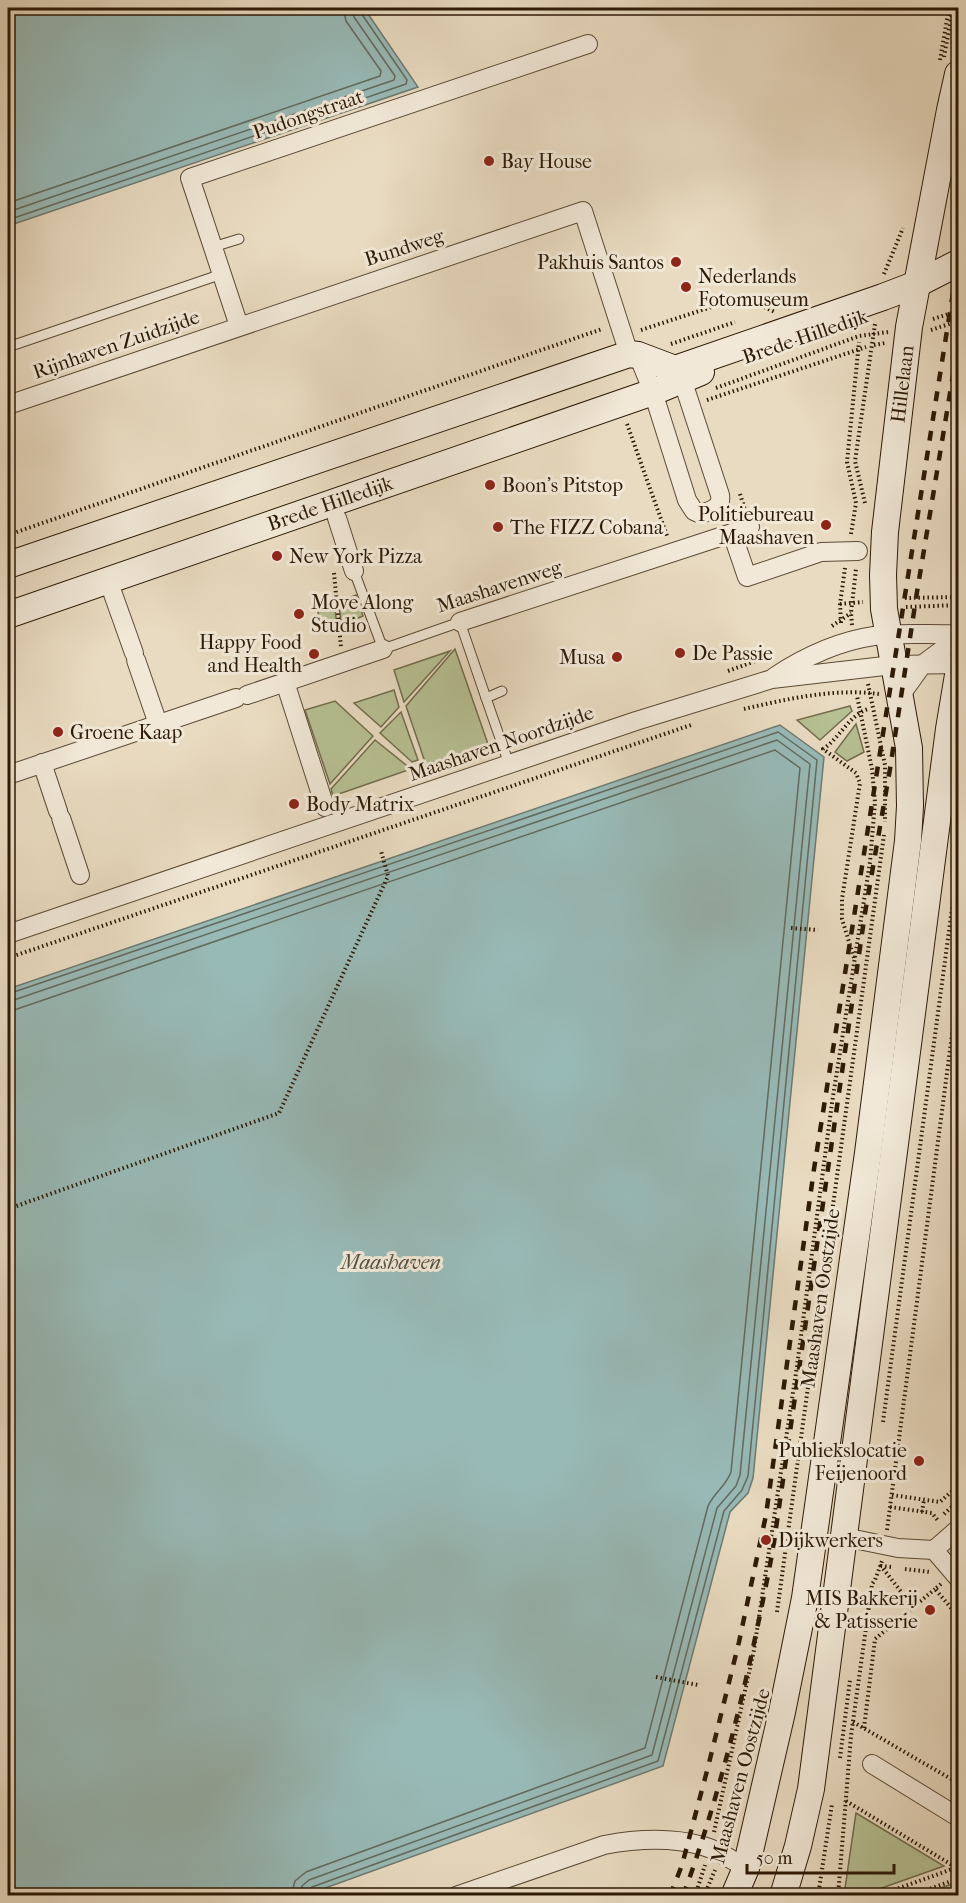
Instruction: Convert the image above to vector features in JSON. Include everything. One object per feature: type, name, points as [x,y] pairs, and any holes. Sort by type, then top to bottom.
[{"type":"main road","name":"Hillelaan","points":[[900,696],[884,609],[885,532],[900,398],[916,291],[950,110],[958,83]]},
{"type":"main road","name":"Brede Hilledijk","points":[[8,615],[653,392],[685,388],[916,291],[958,263]]},
{"type":"main road","name":"Brede Hilledijk","points":[[634,354],[675,369],[916,291],[958,282]]},
{"type":"main road","points":[[8,565],[634,354]]},
{"type":"main road","points":[[783,1896],[798,1846],[811,1789],[953,703],[952,663]]},
{"type":"main road","name":"Maashaven Oostzijde","points":[[734,1896],[746,1868],[782,1712],[805,1598],[868,1153],[908,840],[909,748],[900,696]]},
{"type":"street","name":"Pudongstraat","points":[[239,326],[190,178],[588,44]]},
{"type":"street","name":"Bundweg","points":[[239,326],[583,212],[634,354]]},
{"type":"street","name":"Rijnhaven Zuidzijde","points":[[8,405],[239,326]]},
{"type":"street","points":[[634,354],[653,392],[687,500],[694,511],[701,514],[714,510],[721,501],[685,388]]},
{"type":"street","points":[[337,518],[357,570]]},
{"type":"street","name":"Maashavenweg","points":[[460,622],[750,527]]},
{"type":"street","points":[[732,533],[747,577],[821,552],[853,550]]},
{"type":"street","points":[[113,594],[158,724]]},
{"type":"street","points":[[915,635],[925,638],[952,663]]},
{"type":"street","name":"Maashaven Noordzijde","points":[[772,679],[797,662],[873,636],[958,636]]},
{"type":"street","points":[[952,663],[958,636]]},
{"type":"street","name":"Maashavenweg","points":[[8,775],[383,648]]},
{"type":"street","name":"Maashaven Noordzijde","points":[[8,934],[636,721],[772,679],[893,665],[952,663]]},
{"type":"street","points":[[900,696],[923,664]]},
{"type":"street","points":[[285,682],[325,807]]},
{"type":"street","points":[[42,763],[83,882]]},
{"type":"street","points":[[934,1550],[951,1529]]},
{"type":"street","points":[[844,1537],[885,1545],[934,1550],[958,1578]]},
{"type":"street","points":[[872,1764],[958,1817]]},
{"type":"street","points":[[456,1896],[604,1845],[645,1839],[663,1840],[716,1851],[746,1868]]},
{"type":"lane","points":[[213,247],[239,239]]},
{"type":"lane","points":[[8,347],[222,274]]},
{"type":"lane","points":[[357,570],[383,648]]},
{"type":"lane","points":[[460,622],[509,764]]},
{"type":"lane","name":"Maashavenweg","points":[[383,648],[460,622]]},
{"type":"lane","points":[[486,698],[502,692]]},
{"type":"path","points":[[928,321],[958,311]]},
{"type":"path","points":[[921,333],[958,321]]},
{"type":"path","name":"Brede Hilledijk","points":[[685,388],[872,334]]},
{"type":"path","name":"Hillelaan","points":[[864,509],[865,502],[855,461],[872,334]]},
{"type":"path","points":[[859,342],[847,462],[856,503],[853,550],[854,602],[851,613],[859,612]]},
{"type":"path","name":"Brede Hilledijk","points":[[709,399],[866,347]]},
{"type":"path","points":[[627,424],[673,552]]},
{"type":"path","points":[[841,624],[840,604],[853,550]]},
{"type":"path","points":[[333,571],[343,662]]},
{"type":"path","points":[[902,598],[958,597]]},
{"type":"path","points":[[840,604],[854,602]]},
{"type":"path","points":[[899,608],[958,605]]},
{"type":"path","name":"Maashaven Oostzijde","points":[[735,711],[778,701],[842,693],[870,693],[885,765],[885,829],[776,1621]]},
{"type":"path","name":"Maashaven Oostzijde","points":[[705,1896],[716,1851],[754,1650],[797,1366],[831,1103],[870,862],[875,801],[872,769],[862,711],[857,696]]},
{"type":"path","points":[[854,959],[842,920],[842,899],[860,783],[856,773],[823,749],[862,711],[868,710]]},
{"type":"path","points":[[8,958],[693,725]]},
{"type":"path","points":[[8,1209],[279,1113],[388,876],[381,851]]},
{"type":"path","points":[[883,1425],[958,864]]},
{"type":"path","points":[[790,928],[818,930]]},
{"type":"path","points":[[838,1896],[853,1722],[872,1584],[881,1566],[885,1545],[958,989]]},
{"type":"path","points":[[892,1495],[940,1502],[958,1486]]},
{"type":"path","points":[[922,1512],[924,1500]]},
{"type":"path","points":[[937,1520],[958,1502]]},
{"type":"path","points":[[890,1507],[932,1514],[951,1529]]},
{"type":"path","points":[[864,1728],[875,1639],[941,1584],[930,1572],[881,1566]]},
{"type":"path","points":[[881,1566],[913,1607]]},
{"type":"path","points":[[935,1589],[958,1616]]},
{"type":"path","points":[[656,1677],[698,1685]]},
{"type":"path","points":[[853,1722],[958,1783]]},
{"type":"path","points":[[839,1760],[841,1748]]},
{"type":"path","points":[[818,1896],[834,1794]]},
{"type":"path","points":[[846,1801],[958,1867]]},
{"type":"path","name":"Maashaven Oostzijde","points":[[695,1896],[733,1816]]},
{"type":"path","points":[[877,1896],[958,1867]]},
{"type":"path","points":[[909,1896],[958,1880]]},
{"type":"green space","points":[[356,595],[363,616],[341,625],[339,602]]},
{"type":"green space","points":[[334,602],[337,626],[323,630],[317,609]]},
{"type":"green space","points":[[455,649],[488,744],[426,765],[406,706]]},
{"type":"green space","points":[[450,651],[404,702],[394,670]]},
{"type":"green space","points":[[394,690],[399,707],[381,727],[354,703]]},
{"type":"green space","points":[[335,701],[373,736],[330,784],[305,710]]},
{"type":"green space","points":[[850,706],[852,711],[820,740],[797,720]]},
{"type":"green space","points":[[401,712],[418,760],[412,762],[380,733]]},
{"type":"green space","points":[[856,724],[864,752],[847,761],[835,752]]},
{"type":"green space","points":[[375,740],[411,769],[333,796],[331,789]]},
{"type":"green space","points":[[856,1813],[944,1866],[862,1895],[844,1895]]},
{"type":"green space","points":[[958,1882],[958,1895],[920,1895]]},
{"type":"water","points":[[8,8],[364,8],[418,87],[8,226]]},
{"type":"water","name":"Maashaven","points":[[780,725],[824,757],[753,1478],[748,1493],[730,1512],[663,1766],[306,1895],[8,1895],[8,989]]},
{"type":"railway","points":[[670,1896],[682,1865],[708,1767],[739,1642],[766,1515],[814,1169],[958,261]]},
{"type":"railway","points":[[683,1896],[724,1768],[773,1549],[865,913],[958,345]]},
{"type":"place","name":"Bay House","points":[[489,161]]},
{"type":"place","name":"Pakhuis Santos","points":[[676,262]]},
{"type":"place","name":"Nederlands Fotomuseum","points":[[686,287]]},
{"type":"place","name":"Boon's Pitstop","points":[[490,485]]},
{"type":"place","name":"Politiebureau Maashaven","points":[[826,525]]},
{"type":"place","name":"The FIZZ Cobana","points":[[498,527]]},
{"type":"place","name":"New York Pizza","points":[[277,556]]},
{"type":"place","name":"Move Along Studio","points":[[299,614]]},
{"type":"place","name":"De Passie","points":[[680,653]]},
{"type":"place","name":"Happy Food and Health","points":[[314,654]]},
{"type":"place","name":"Musa","points":[[617,657]]},
{"type":"place","name":"Groene Kaap","points":[[58,732]]},
{"type":"place","name":"Body Matrix","points":[[294,804]]},
{"type":"place","name":"Publiekslocatie Feijenoord","points":[[919,1461]]},
{"type":"place","name":"Dijkwerkers","points":[[766,1540]]},
{"type":"place","name":"MIS Bakkerij & Patisserie","points":[[930,1610]]}]
